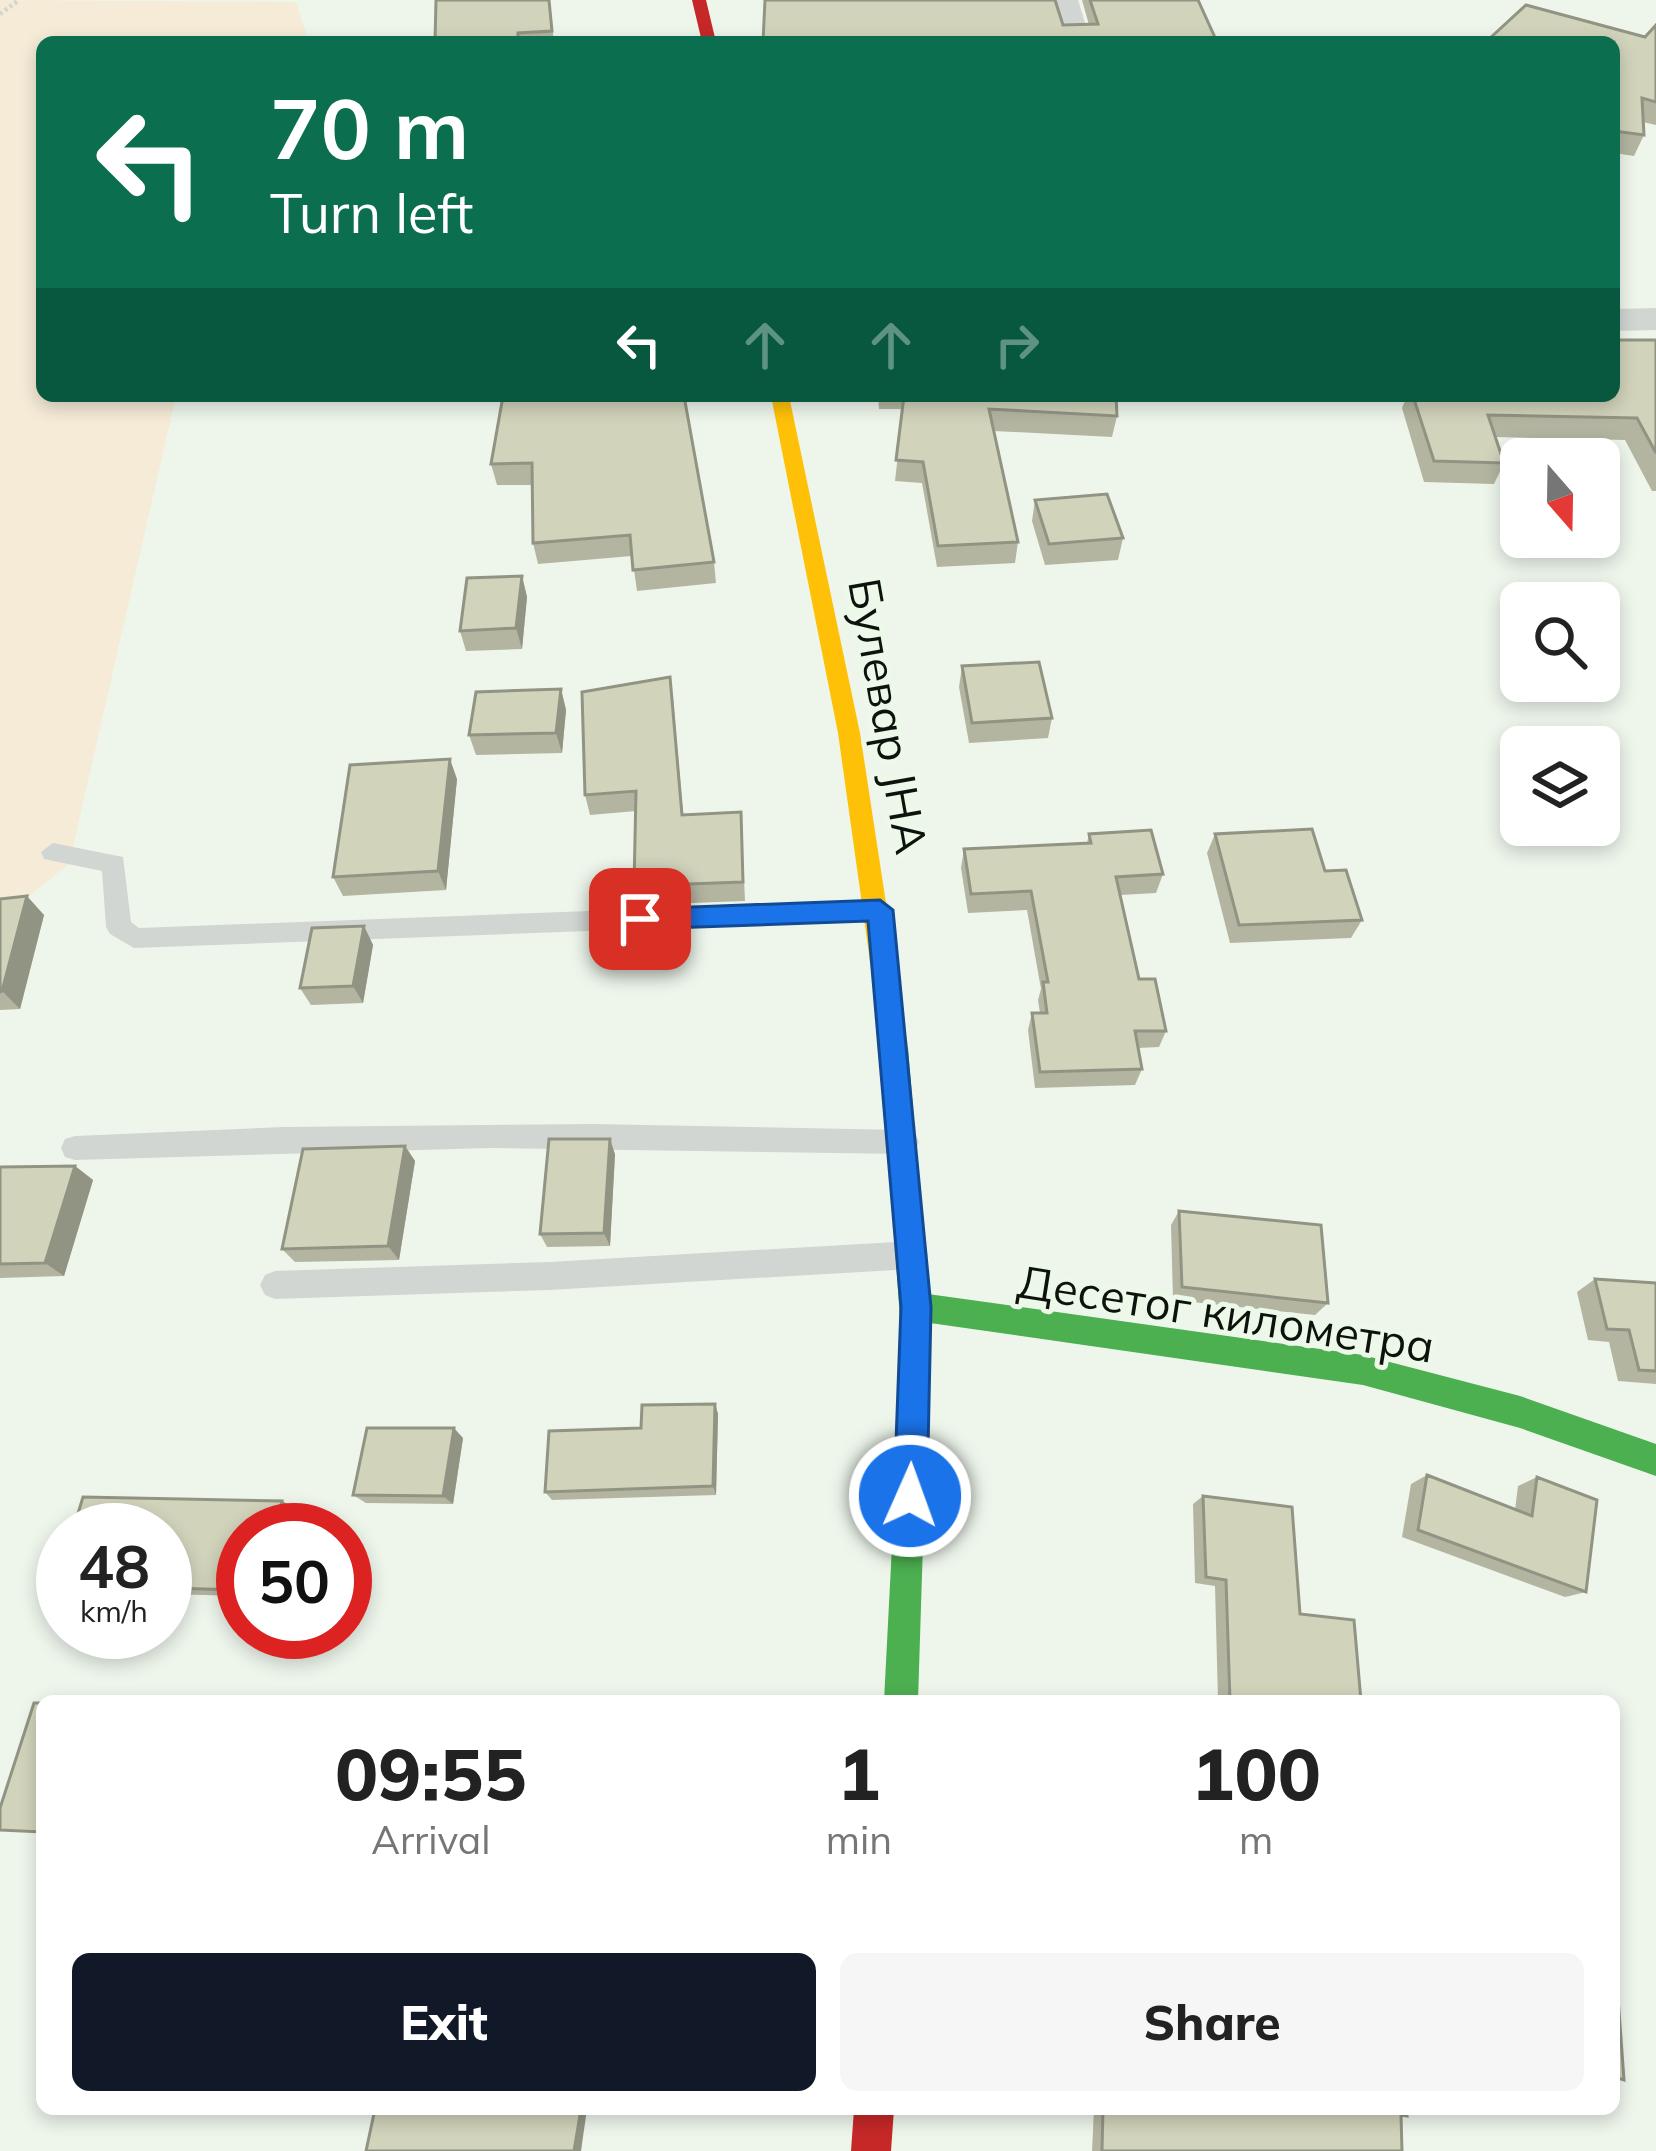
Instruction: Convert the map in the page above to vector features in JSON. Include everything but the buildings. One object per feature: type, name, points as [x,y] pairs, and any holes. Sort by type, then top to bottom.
[{"type":"main road","points":[[698,0],[707,36]]},
{"type":"main road","name":"Булевар ЈНА","points":[[781,402],[820,574],[880,910],[905,1142],[916,1307],[901,1695]]},
{"type":"main road","name":"Десетог километра","points":[[916,1307],[1363,1370],[1520,1412],[1656,1460]]},
{"type":"main road","points":[[871,2151],[874,2115]]},
{"type":"street","points":[[1064,0],[1076,36]]},
{"type":"street","points":[[1620,320],[1656,319]]},
{"type":"lane","points":[[53,852],[114,864],[119,927],[134,938],[880,910]]},
{"type":"lane","points":[[76,1148],[280,1137],[550,1133],[905,1142]]},
{"type":"lane","points":[[275,1285],[549,1276],[913,1255]]},
{"type":"path","points":[[0,14],[19,0]]},
{"type":"shaded area","points":[[0,0],[296,2],[307,36],[36,36],[36,402],[175,402],[69,864],[0,919]]},
{"type":"traffic: fast","points":[[895,1047],[917,1351],[901,1695]]},
{"type":"traffic: fast","points":[[916,1307],[1363,1370],[1520,1412],[1656,1460]]},
{"type":"traffic: slow","points":[[781,402],[849,733],[895,1047]]},
{"type":"traffic: jam","points":[[699,0],[708,36]]},
{"type":"traffic: jam","points":[[871,2151],[874,2115]]},
{"type":"route","points":[[640,919],[880,910],[905,1142],[916,1307],[910,1496]]}]
